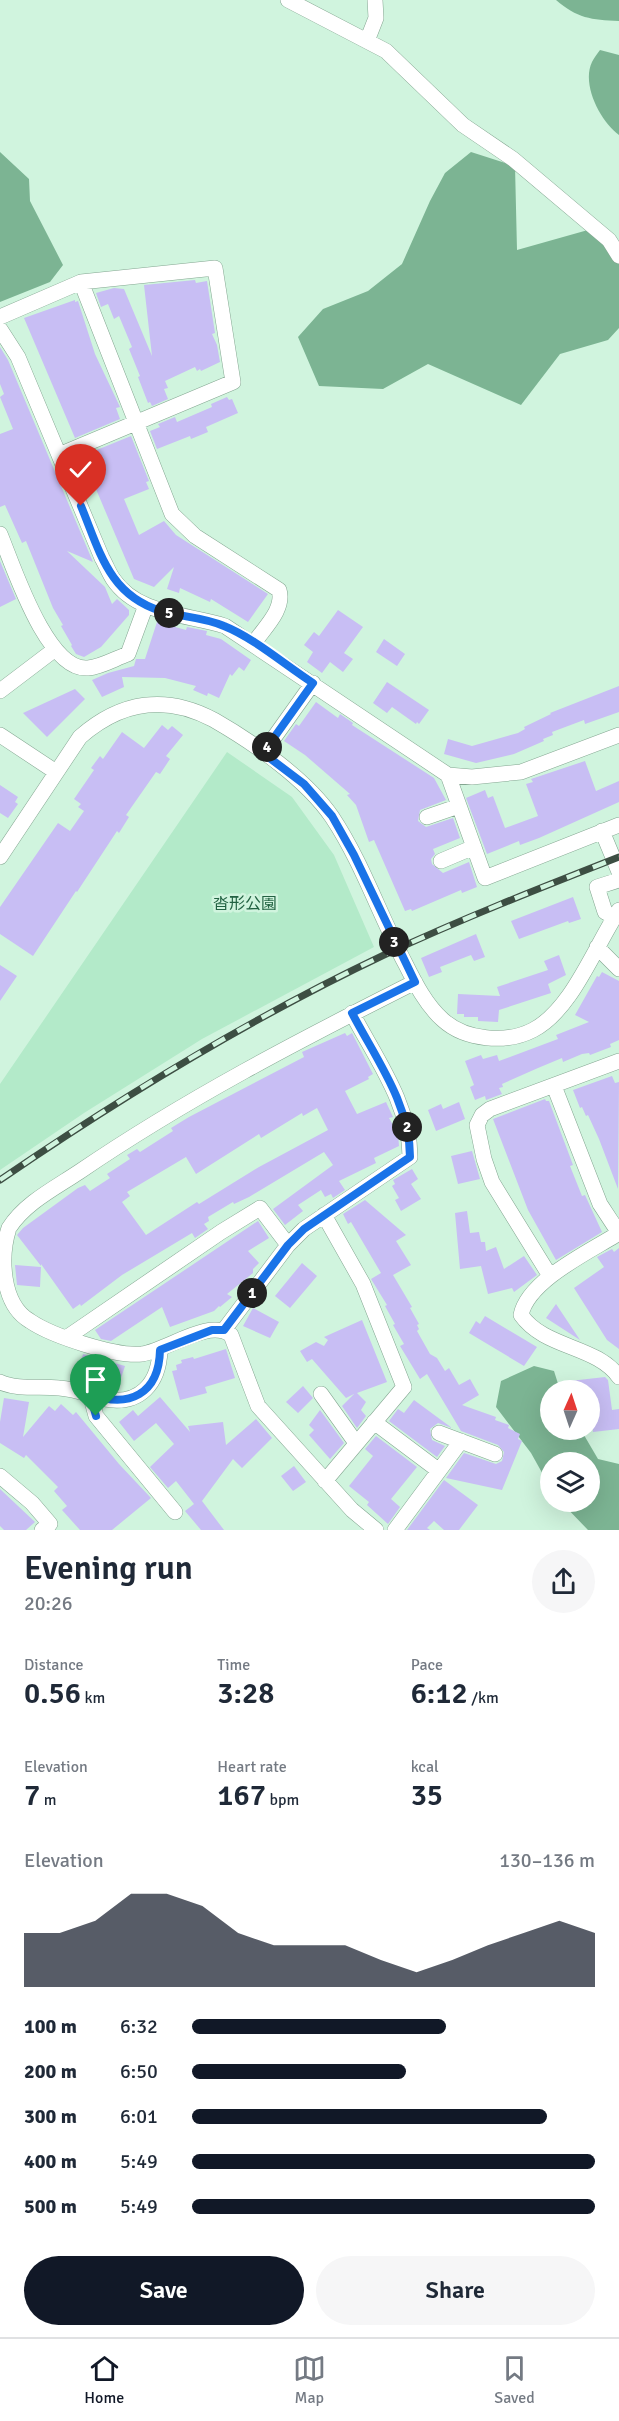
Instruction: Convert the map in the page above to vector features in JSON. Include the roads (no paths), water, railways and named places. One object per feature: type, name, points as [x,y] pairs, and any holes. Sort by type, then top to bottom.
[{"type":"street","points":[[288,0],[386,51],[463,125],[513,159],[609,240],[619,256]]},
{"type":"street","points":[[367,41],[376,18],[375,0]]},
{"type":"street","points":[[0,317],[81,282],[215,267],[233,382],[59,455]]},
{"type":"street","points":[[81,282],[172,514],[195,536],[279,590],[281,598],[279,607],[254,643]]},
{"type":"street","points":[[0,329],[18,357],[114,580],[128,596],[162,611],[225,626],[254,643],[448,775],[472,777],[521,772],[619,735]]},
{"type":"street","points":[[0,534],[35,619],[54,650],[79,667],[88,668],[128,654],[146,605]]},
{"type":"street","points":[[0,691],[54,650]]},
{"type":"street","points":[[263,753],[313,683]]},
{"type":"street","points":[[0,857],[80,737],[94,725],[109,716],[140,705],[172,705],[191,709],[222,725],[304,784],[332,816],[354,855],[415,982],[433,1009],[455,1028],[471,1035],[487,1038],[518,1036],[533,1030],[552,1015],[570,993],[617,913],[605,912],[597,887],[619,880]]},
{"type":"street","points":[[0,735],[56,772]]},
{"type":"street","points":[[448,775],[485,878],[619,825]]},
{"type":"street","points":[[427,817],[459,806]]},
{"type":"street","points":[[602,831],[619,872]]},
{"type":"street","points":[[441,861],[474,847]]},
{"type":"street","points":[[597,947],[619,969]]},
{"type":"street","points":[[376,1530],[352,1510],[258,1406],[231,1335],[224,1330],[212,1330],[160,1350],[140,1354],[121,1352],[66,1338],[28,1321],[18,1312],[7,1294],[2,1277],[3,1246],[9,1229],[22,1212],[130,1138],[261,1061],[415,982]]},
{"type":"street","points":[[224,1330],[288,1245],[304,1229],[410,1157],[410,1138],[398,1099],[352,1013]]},
{"type":"street","points":[[550,1276],[526,1241],[492,1182],[484,1159],[477,1125],[482,1115],[490,1109],[619,1061]]},
{"type":"street","points":[[555,1086],[600,1204],[619,1233],[550,1276],[524,1304],[521,1315],[535,1330],[565,1346],[601,1360],[619,1377]]},
{"type":"street","points":[[66,1338],[220,1232],[260,1208],[288,1245]]},
{"type":"street","points":[[324,1215],[363,1284],[404,1387],[325,1481]]},
{"type":"street","points":[[0,1382],[17,1387],[77,1390],[101,1398],[122,1400],[140,1394],[152,1382],[157,1373],[160,1350]]},
{"type":"street","points":[[90,1394],[96,1416],[175,1512]]},
{"type":"street","points":[[321,1394],[356,1443]]},
{"type":"street","points":[[374,1422],[438,1470]]},
{"type":"street","points":[[439,1433],[495,1454]]},
{"type":"street","points":[[395,1530],[461,1441]]},
{"type":"street","points":[[0,1476],[32,1503],[49,1528]]},
{"type":"railway","points":[[0,1180],[140,1089],[284,1005],[413,942],[619,857]]},
{"type":"park label","name":"沓形公園","points":[[245,903]]}]
